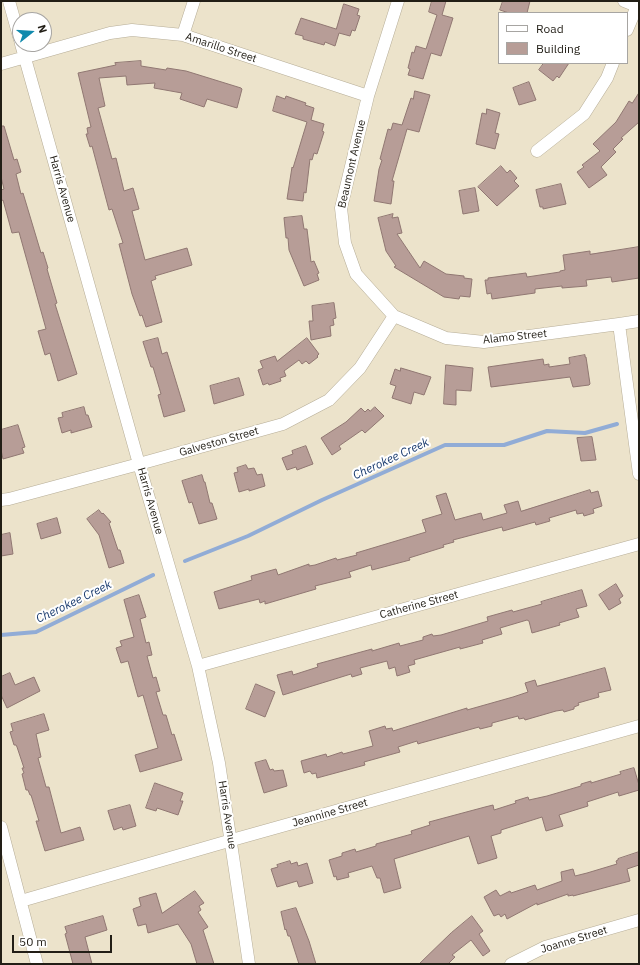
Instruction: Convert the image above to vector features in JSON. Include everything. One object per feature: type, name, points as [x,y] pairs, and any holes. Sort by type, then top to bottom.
[{"type":"street","points":[[9,1],[12,12]]},
{"type":"street","points":[[183,35],[194,1]]},
{"type":"street","name":"Beaumont Avenue","points":[[394,316],[356,274],[344,243],[341,208],[368,96],[398,1]]},
{"type":"street","points":[[624,1],[638,6],[628,28]]},
{"type":"street","name":"Amarillo Street","points":[[1,64],[110,33],[132,30],[183,35],[368,96]]},
{"type":"street","name":"Harris Avenue","points":[[23,52],[139,464],[198,666],[219,763],[232,840],[249,964]]},
{"type":"street","points":[[537,151],[584,114],[607,78],[614,64]]},
{"type":"street","name":"Galveston Street","points":[[1,500],[283,424],[329,400],[360,368],[394,316]]},
{"type":"street","name":"Alamo Street","points":[[394,316],[446,338],[484,342],[639,320]]},
{"type":"street","points":[[619,324],[639,474]]},
{"type":"street","name":"Catherine Street","points":[[198,666],[639,544]]},
{"type":"street","name":"Jeannine Street","points":[[21,901],[232,840],[639,726]]},
{"type":"street","points":[[1,827],[37,964]]},
{"type":"street","name":"Joanne Street","points":[[511,964],[545,947],[639,920]]},
{"type":"building","points":[[432,1],[446,1],[442,15],[453,18],[441,56],[431,53],[423,79],[408,75],[410,69],[408,68],[412,52],[414,53],[416,46],[426,49],[437,15],[429,12]]},
{"type":"building","points":[[503,1],[530,1],[527,12],[506,12],[500,10]]},
{"type":"building","points":[[344,4],[359,9],[357,15],[360,16],[355,31],[352,30],[350,36],[339,33],[335,46],[325,42],[324,45],[303,39],[303,36],[295,34],[301,18],[336,29]]},
{"type":"building","points":[[141,61],[141,66],[166,70],[167,68],[186,71],[242,89],[237,108],[207,99],[204,107],[180,99],[182,93],[154,88],[155,83],[127,85],[126,76],[99,78],[105,106],[98,108],[112,159],[116,158],[124,191],[133,188],[139,209],[132,211],[145,260],[187,248],[192,265],[155,276],[156,279],[151,281],[162,322],[146,327],[142,315],[140,316],[132,294],[119,244],[123,243],[112,209],[109,210],[92,146],[90,147],[86,134],[88,134],[87,128],[91,127],[78,73],[116,65],[115,63]]},
{"type":"building","points":[[543,64],[568,64],[559,78],[557,76],[553,81],[539,70]]},
{"type":"building","points":[[529,82],[536,100],[519,105],[513,88]]},
{"type":"building","points":[[415,91],[430,95],[419,132],[407,129],[392,181],[394,181],[391,204],[374,201],[379,169],[382,160],[380,159],[388,129],[391,130],[393,123],[402,125],[411,98],[413,99]]},
{"type":"building","points":[[639,93],[639,122],[621,138],[623,139],[613,149],[616,152],[601,167],[607,175],[589,188],[577,172],[584,167],[582,165],[600,151],[593,144],[616,122],[629,101],[632,103]]},
{"type":"building","points":[[277,96],[285,99],[286,96],[306,103],[305,105],[314,108],[311,120],[324,124],[322,131],[324,132],[317,154],[314,153],[312,160],[310,159],[306,193],[304,192],[303,201],[287,199],[292,167],[293,168],[307,122],[273,111]]},
{"type":"building","points":[[487,109],[500,113],[495,133],[499,134],[495,149],[476,144],[482,113],[486,114]]},
{"type":"building","points":[[1,126],[4,126],[14,160],[17,159],[21,172],[16,174],[21,194],[23,193],[41,253],[43,252],[48,268],[47,269],[57,303],[55,304],[77,374],[58,381],[50,353],[45,355],[38,331],[46,329],[19,232],[12,233],[3,200],[1,201],[1,190],[4,189],[1,177]]},
{"type":"building","points":[[501,166],[507,173],[510,170],[517,178],[514,181],[519,186],[497,206],[478,187]]},
{"type":"building","points":[[561,184],[566,204],[543,209],[543,207],[540,207],[536,190]]},
{"type":"building","points":[[475,188],[479,211],[463,214],[459,191]]},
{"type":"building","points":[[393,214],[392,218],[398,217],[402,233],[397,234],[420,268],[424,261],[446,274],[464,276],[464,278],[472,279],[470,297],[460,296],[459,299],[444,297],[394,267],[396,266],[386,251],[378,218]]},
{"type":"building","points":[[302,216],[304,229],[307,229],[311,262],[314,261],[319,273],[317,274],[319,280],[304,286],[289,250],[284,218]]},
{"type":"building","points":[[639,247],[639,278],[612,282],[611,277],[586,280],[587,286],[562,288],[562,286],[535,289],[535,293],[492,299],[491,293],[487,294],[485,280],[488,280],[488,278],[526,273],[527,277],[560,272],[565,270],[563,255],[590,251],[590,254]]},
{"type":"building","points":[[334,303],[336,318],[333,319],[334,325],[330,326],[331,336],[311,340],[309,321],[313,321],[312,306]]},
{"type":"building","points":[[158,338],[162,354],[167,352],[185,411],[164,417],[158,395],[161,394],[153,367],[151,367],[143,342]]},
{"type":"building","points":[[307,338],[319,354],[317,356],[318,357],[309,364],[306,361],[302,364],[299,360],[284,371],[286,376],[280,378],[281,381],[269,385],[268,383],[263,385],[258,370],[263,368],[260,361],[275,356],[277,361]]},
{"type":"building","points":[[585,355],[589,385],[573,387],[570,377],[491,387],[488,367],[543,359],[544,365],[549,364],[549,367],[570,364],[569,358]]},
{"type":"building","points":[[446,365],[473,368],[471,391],[456,390],[456,405],[444,404]]},
{"type":"building","points":[[401,368],[431,377],[424,395],[414,392],[411,404],[392,398],[396,386],[390,384],[395,369],[400,371]]},
{"type":"building","points":[[239,378],[244,395],[214,404],[210,386]]},
{"type":"building","points":[[84,407],[92,427],[71,433],[71,430],[62,433],[58,418],[63,417],[62,413]]},
{"type":"building","points":[[375,407],[384,416],[365,433],[362,430],[339,446],[341,449],[332,455],[321,438],[346,422],[361,408],[365,412],[368,409],[370,411]]},
{"type":"building","points":[[18,425],[25,447],[22,448],[24,453],[3,459],[1,450],[1,430]]},
{"type":"building","points":[[592,437],[596,460],[581,461],[577,438]]},
{"type":"building","points":[[306,446],[313,464],[297,470],[296,467],[287,470],[282,458],[293,454],[292,451]]},
{"type":"building","points":[[246,465],[248,469],[254,468],[257,475],[262,474],[265,486],[249,491],[249,489],[239,492],[234,473],[238,472],[237,468]]},
{"type":"building","points":[[202,475],[210,503],[212,503],[217,519],[199,524],[192,502],[189,503],[182,481]]},
{"type":"building","points":[[590,490],[591,493],[598,491],[602,506],[593,509],[594,513],[584,516],[583,513],[577,514],[576,510],[549,518],[550,521],[536,525],[535,522],[503,531],[502,527],[453,540],[454,542],[443,545],[444,547],[409,558],[410,560],[372,570],[371,565],[349,572],[351,577],[315,586],[316,589],[265,604],[265,601],[260,603],[259,599],[219,609],[214,592],[252,580],[251,576],[276,569],[278,575],[309,564],[309,566],[315,565],[336,558],[337,560],[357,555],[356,553],[426,532],[422,520],[442,514],[436,496],[446,493],[455,520],[481,513],[483,520],[507,513],[504,505],[518,501],[521,511]]},
{"type":"building","points":[[99,510],[111,522],[109,523],[124,563],[109,568],[99,535],[87,519]]},
{"type":"building","points":[[57,518],[61,533],[41,539],[37,524]]},
{"type":"building","points":[[10,533],[13,554],[1,556],[1,535]]},
{"type":"building","points":[[616,584],[623,596],[619,599],[621,603],[609,610],[599,595]]},
{"type":"building","points":[[582,590],[587,606],[576,609],[579,617],[559,623],[560,625],[532,633],[529,621],[527,620],[500,628],[502,634],[482,640],[483,643],[460,649],[460,647],[414,660],[415,664],[408,666],[410,672],[397,676],[395,667],[389,669],[387,661],[360,668],[362,674],[352,677],[351,674],[283,695],[277,675],[292,671],[293,675],[318,667],[317,664],[372,649],[372,651],[399,643],[400,646],[423,640],[423,637],[432,634],[433,636],[441,635],[488,621],[487,617],[542,604],[541,602]]},
{"type":"building","points":[[139,595],[146,617],[140,619],[146,643],[149,642],[152,655],[147,656],[153,678],[156,677],[160,691],[156,692],[163,715],[166,715],[172,735],[174,734],[182,760],[140,772],[135,755],[158,748],[143,695],[138,697],[128,661],[121,663],[116,648],[122,646],[120,641],[134,637],[124,600]]},
{"type":"building","points":[[605,668],[611,690],[598,693],[599,697],[578,703],[579,705],[574,707],[574,709],[564,712],[563,710],[556,711],[525,720],[524,718],[519,719],[518,716],[492,723],[492,726],[480,729],[479,727],[418,744],[417,741],[398,747],[400,752],[364,762],[365,765],[317,778],[316,773],[312,774],[310,771],[304,773],[301,761],[326,754],[327,757],[342,752],[343,754],[373,746],[369,731],[385,726],[386,729],[392,728],[393,731],[467,708],[467,710],[513,697],[528,692],[525,683],[535,680],[537,686]]},
{"type":"building","points":[[10,673],[15,685],[34,677],[40,691],[7,708],[1,695],[1,677]]},
{"type":"building","points":[[256,684],[275,692],[265,717],[246,709]]},
{"type":"building","points":[[44,714],[49,730],[36,734],[41,757],[38,758],[46,787],[49,787],[61,833],[80,827],[84,840],[45,851],[36,821],[39,821],[31,795],[28,790],[26,790],[22,774],[24,773],[22,768],[24,768],[10,732],[13,731],[11,724]]},
{"type":"building","points":[[266,760],[270,770],[283,770],[287,786],[264,793],[255,763]]},
{"type":"building","points":[[634,768],[639,790],[619,796],[618,792],[587,802],[588,806],[559,815],[563,826],[546,831],[542,817],[501,830],[501,833],[491,836],[497,858],[478,864],[469,836],[394,859],[401,888],[384,893],[380,878],[377,878],[372,866],[348,873],[349,877],[337,880],[336,876],[334,877],[329,860],[342,856],[342,853],[355,849],[356,852],[376,846],[376,844],[412,834],[411,831],[430,825],[429,822],[493,805],[494,810],[516,803],[515,801],[528,797],[529,800],[547,796],[581,786],[581,784],[591,781],[591,783],[621,774],[620,772]]},
{"type":"building","points":[[155,783],[183,793],[180,801],[183,801],[178,815],[157,808],[156,811],[146,808]]},
{"type":"building","points":[[130,805],[136,826],[123,830],[122,827],[114,830],[108,811]]},
{"type":"building","points":[[639,852],[639,865],[627,869],[630,881],[573,896],[568,896],[568,894],[537,905],[537,903],[507,919],[505,914],[501,917],[499,914],[494,916],[484,897],[496,890],[500,896],[510,891],[511,893],[535,885],[537,890],[562,881],[561,872],[573,869],[575,876],[587,873],[617,864],[616,861],[618,859]]},
{"type":"building","points":[[290,861],[291,864],[297,862],[298,866],[307,863],[313,883],[299,887],[297,881],[277,887],[271,869],[278,867],[277,865]]},
{"type":"building","points":[[195,891],[204,903],[199,906],[201,910],[198,912],[208,927],[203,930],[214,964],[197,964],[191,944],[178,924],[148,933],[146,924],[138,926],[133,909],[141,906],[139,898],[156,893],[162,913]]},
{"type":"building","points":[[296,908],[316,964],[299,964],[290,936],[288,936],[286,929],[285,930],[281,912]]},
{"type":"building","points":[[103,916],[107,930],[85,937],[92,964],[73,964],[65,934],[67,933],[65,927]]},
{"type":"building","points":[[472,916],[483,931],[479,934],[490,951],[483,956],[471,940],[452,955],[455,957],[448,964],[419,964],[451,933]]},
{"type":"waterway","name":"Cherokee Creek","points":[[185,561],[248,536],[322,500],[445,445],[504,445],[547,431],[585,433],[617,424]]},
{"type":"waterway","name":"Cherokee Creek","points":[[1,635],[36,632],[153,575]]}]
